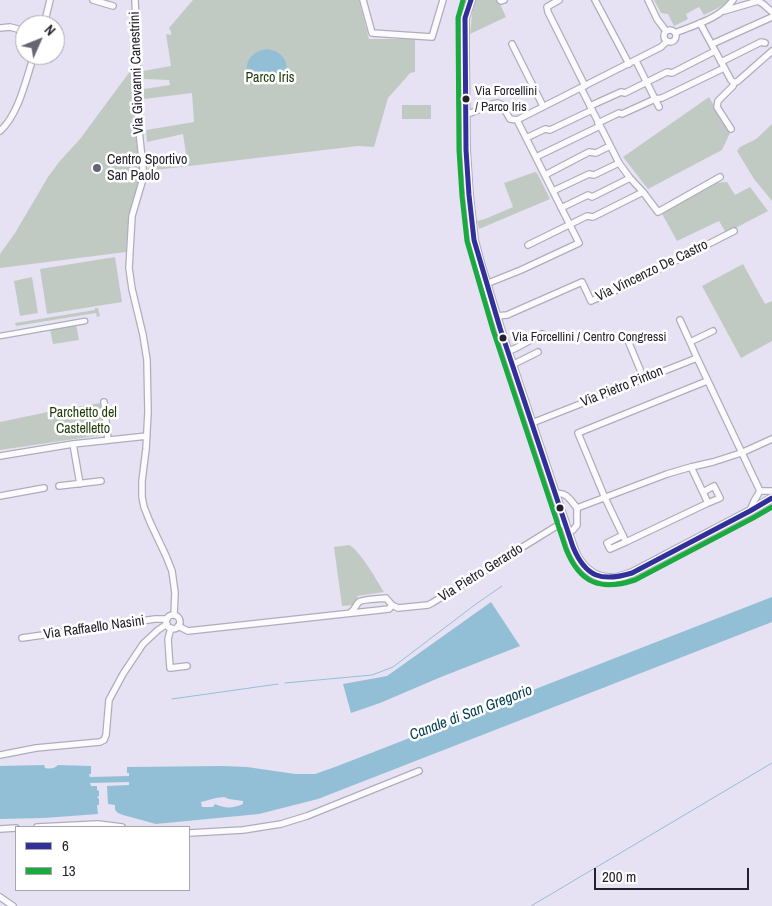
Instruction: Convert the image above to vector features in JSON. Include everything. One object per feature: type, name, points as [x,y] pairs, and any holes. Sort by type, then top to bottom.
[{"type":"street","points":[[46,15],[50,0]]},
{"type":"street","points":[[93,0],[113,6]]},
{"type":"street","name":"Via Giovanni Canestrini","points":[[134,0],[138,120],[143,170],[142,182],[132,216],[129,268],[146,353],[148,412],[142,497],[150,522],[172,571],[175,593],[174,615],[180,620],[178,626]]},
{"type":"street","points":[[364,0],[372,33],[432,37],[443,0]]},
{"type":"street","points":[[471,0],[466,18],[464,57],[465,114],[469,195],[476,249],[507,351],[575,553],[579,560],[587,570],[597,576],[614,578],[632,572],[772,498]]},
{"type":"street","points":[[559,0],[547,7],[548,12],[591,108],[619,163],[644,192],[658,212],[720,177]]},
{"type":"street","points":[[595,0],[628,64]]},
{"type":"street","points":[[648,0],[657,19],[666,31]]},
{"type":"street","points":[[675,33],[721,12],[733,0]]},
{"type":"street","points":[[721,12],[758,1],[772,12]]},
{"type":"street","points":[[712,44],[772,16]]},
{"type":"street","points":[[700,23],[734,83]]},
{"type":"street","points":[[0,28],[15,28]]},
{"type":"street","points":[[666,31],[672,30],[675,33]]},
{"type":"street","points":[[666,31],[664,37],[666,41]]},
{"type":"street","points":[[666,41],[674,41],[676,38],[675,33]]},
{"type":"street","points":[[465,114],[473,113],[498,103],[502,105],[510,119],[517,120],[636,61],[661,47],[666,41]]},
{"type":"street","points":[[721,62],[761,42],[765,43]]},
{"type":"street","points":[[512,44],[543,106]]},
{"type":"street","points":[[731,129],[717,107],[720,98],[734,83],[772,51]]},
{"type":"street","points":[[526,138],[545,129],[550,130],[621,92],[625,93],[667,72],[672,73],[715,52]]},
{"type":"street","points":[[636,61],[659,107]]},
{"type":"street","points":[[0,131],[8,122],[18,102],[31,65]]},
{"type":"street","points":[[536,157],[619,113],[622,114],[655,99],[662,98],[724,68]]},
{"type":"street","points":[[486,284],[579,244],[517,120]]},
{"type":"street","points":[[545,175],[589,152],[596,153],[610,146]]},
{"type":"street","points":[[553,191],[589,174],[594,175],[619,163]]},
{"type":"street","points":[[561,208],[630,178]]},
{"type":"street","points":[[528,245],[587,216],[593,217],[644,192]]},
{"type":"street","name":"Via Vincenzo De Castro","points":[[496,316],[507,314],[582,282],[591,301],[628,285],[734,231]]},
{"type":"street","points":[[680,320],[760,491]]},
{"type":"street","points":[[0,336],[84,321]]},
{"type":"street","points":[[690,342],[713,331]]},
{"type":"street","points":[[507,351],[542,334]]},
{"type":"street","points":[[629,343],[644,379]]},
{"type":"street","points":[[512,365],[538,352]]},
{"type":"street","name":"Via Pietro Pinton","points":[[532,423],[697,358]]},
{"type":"street","points":[[626,542],[605,498],[578,432],[707,381]]},
{"type":"street","points":[[104,402],[108,440]]},
{"type":"street","points":[[0,456],[73,444],[147,436]]},
{"type":"street","points":[[577,508],[667,474],[742,453],[772,439]]},
{"type":"street","points":[[73,444],[80,484]]},
{"type":"street","points":[[691,467],[708,503]]},
{"type":"street","points":[[59,486],[101,480]]},
{"type":"street","points":[[623,535],[607,543],[610,549],[720,498],[714,486],[702,492]]},
{"type":"street","points":[[0,496],[44,488]]},
{"type":"street","points":[[760,491],[772,491]]},
{"type":"street","points":[[750,511],[760,491]]},
{"type":"street","points":[[556,494],[561,492],[566,494],[577,508],[576,528],[568,532]]},
{"type":"street","name":"Via Pietro Gerardo","points":[[178,626],[188,631],[355,611],[388,609],[394,606],[428,605],[555,527],[565,523]]},
{"type":"street","name":"Via Pietro Gerardo","points":[[355,611],[358,603],[361,601],[386,598],[394,606]]},
{"type":"street","points":[[174,615],[170,616],[168,624],[170,668],[187,666]]},
{"type":"street","name":"Via Raffaello Nasini","points":[[22,638],[155,619],[168,624]]},
{"type":"street","points":[[168,624],[175,628],[178,626]]},
{"type":"street","points":[[0,756],[36,748],[100,742],[104,740],[109,700],[123,674],[143,644],[158,630],[168,624]]},
{"type":"street","points":[[190,833],[243,830],[281,824],[307,816],[419,771]]},
{"type":"street","points":[[57,826],[98,824],[114,826]]},
{"type":"street","points":[[0,829],[15,828]]},
{"type":"street","points":[[0,897],[13,906]]},
{"type":"green space","name":"Parco Iris","points":[[193,0],[359,0],[369,39],[415,39],[415,72],[410,73],[388,98],[374,147],[358,146],[147,171],[149,166],[187,160],[183,134],[147,142],[146,130],[194,122],[192,93],[144,99],[144,89],[170,85],[169,80],[144,79],[143,71],[171,66],[166,34],[171,35],[169,28]]},
{"type":"green space","points":[[475,0],[496,0],[506,17],[470,34]]},
{"type":"green space","points":[[654,0],[730,0],[728,3],[704,15],[699,7],[686,14],[688,19],[674,26],[668,14],[661,13]]},
{"type":"green space","name":"Centro Sportivo San Paolo","points":[[131,70],[134,70],[140,174],[130,220],[126,252],[0,268],[0,254],[15,233],[48,177],[80,139]]},
{"type":"green space","points":[[709,97],[730,133],[722,150],[648,189],[623,157]]},
{"type":"green space","points":[[402,105],[431,105],[431,119],[402,119]]},
{"type":"green space","points":[[772,124],[772,201],[754,179],[737,151],[740,147],[756,139]]},
{"type":"green space","points":[[535,172],[550,199],[479,229],[477,221],[513,207],[504,183]]},
{"type":"green space","points":[[727,182],[735,195],[750,187],[768,211],[726,233],[719,221],[677,241],[661,212],[715,183]]},
{"type":"green space","points":[[115,257],[122,302],[47,314],[40,269]]},
{"type":"green space","points":[[743,264],[765,304],[772,301],[772,341],[741,358],[702,286]]},
{"type":"green space","points":[[32,277],[38,313],[20,316],[14,281]]},
{"type":"green space","points":[[95,308],[98,308],[100,316],[97,317],[96,313],[16,326],[15,323],[95,310]]},
{"type":"green space","points":[[76,324],[79,340],[53,344],[50,329]]},
{"type":"green space","name":"Parchetto del Castelletto","points":[[101,403],[105,432],[102,435],[0,450],[0,422]]},
{"type":"green space","points":[[349,545],[363,559],[384,592],[357,596],[358,599],[355,605],[342,606],[334,547]]},
{"type":"water","points":[[266,49],[275,51],[284,58],[287,71],[277,70],[271,81],[260,85],[254,83],[249,78],[247,65],[250,58]]},
{"type":"water","points":[[772,597],[772,622],[318,799],[259,814],[156,824],[118,813],[115,810],[115,805],[108,804],[107,786],[129,785],[129,782],[90,783],[91,786],[97,786],[99,791],[99,796],[97,797],[99,799],[99,805],[97,805],[98,814],[0,819],[0,766],[44,765],[45,768],[50,769],[58,765],[91,766],[90,777],[129,776],[127,767],[222,766],[247,767],[295,774],[315,774]],"holes":[[[224,797],[243,801],[243,804],[229,807],[215,804],[213,807],[202,807],[201,802]]]},
{"type":"water","points":[[491,602],[520,646],[351,713],[343,684],[387,676]]},
{"type":"waterway","points":[[285,683],[372,675],[393,667],[502,586]]},
{"type":"waterway","points":[[172,699],[278,684]]},
{"type":"waterway","points":[[531,906],[772,763]]},
{"type":"transit line","name":"13","points":[[463,0],[458,18],[459,150],[467,241],[493,330],[566,549],[572,561],[578,570],[593,582],[612,585],[635,580],[772,507]]},
{"type":"transit line","name":"6","points":[[471,0],[465,18],[466,150],[474,240],[500,328],[573,547],[578,557],[583,565],[596,575],[612,577],[632,573],[772,498]]},
{"type":"place","name":"Via Forcellini / Parco Iris","points":[[466,99]]},
{"type":"place","name":"Centro Sportivo San Paolo","points":[[97,168]]},
{"type":"place","name":"Via Forcellini / Centro Congressi","points":[[503,338]]},
{"type":"water label","name":"Canale di San Gregorio","points":[[471,713]]}]
